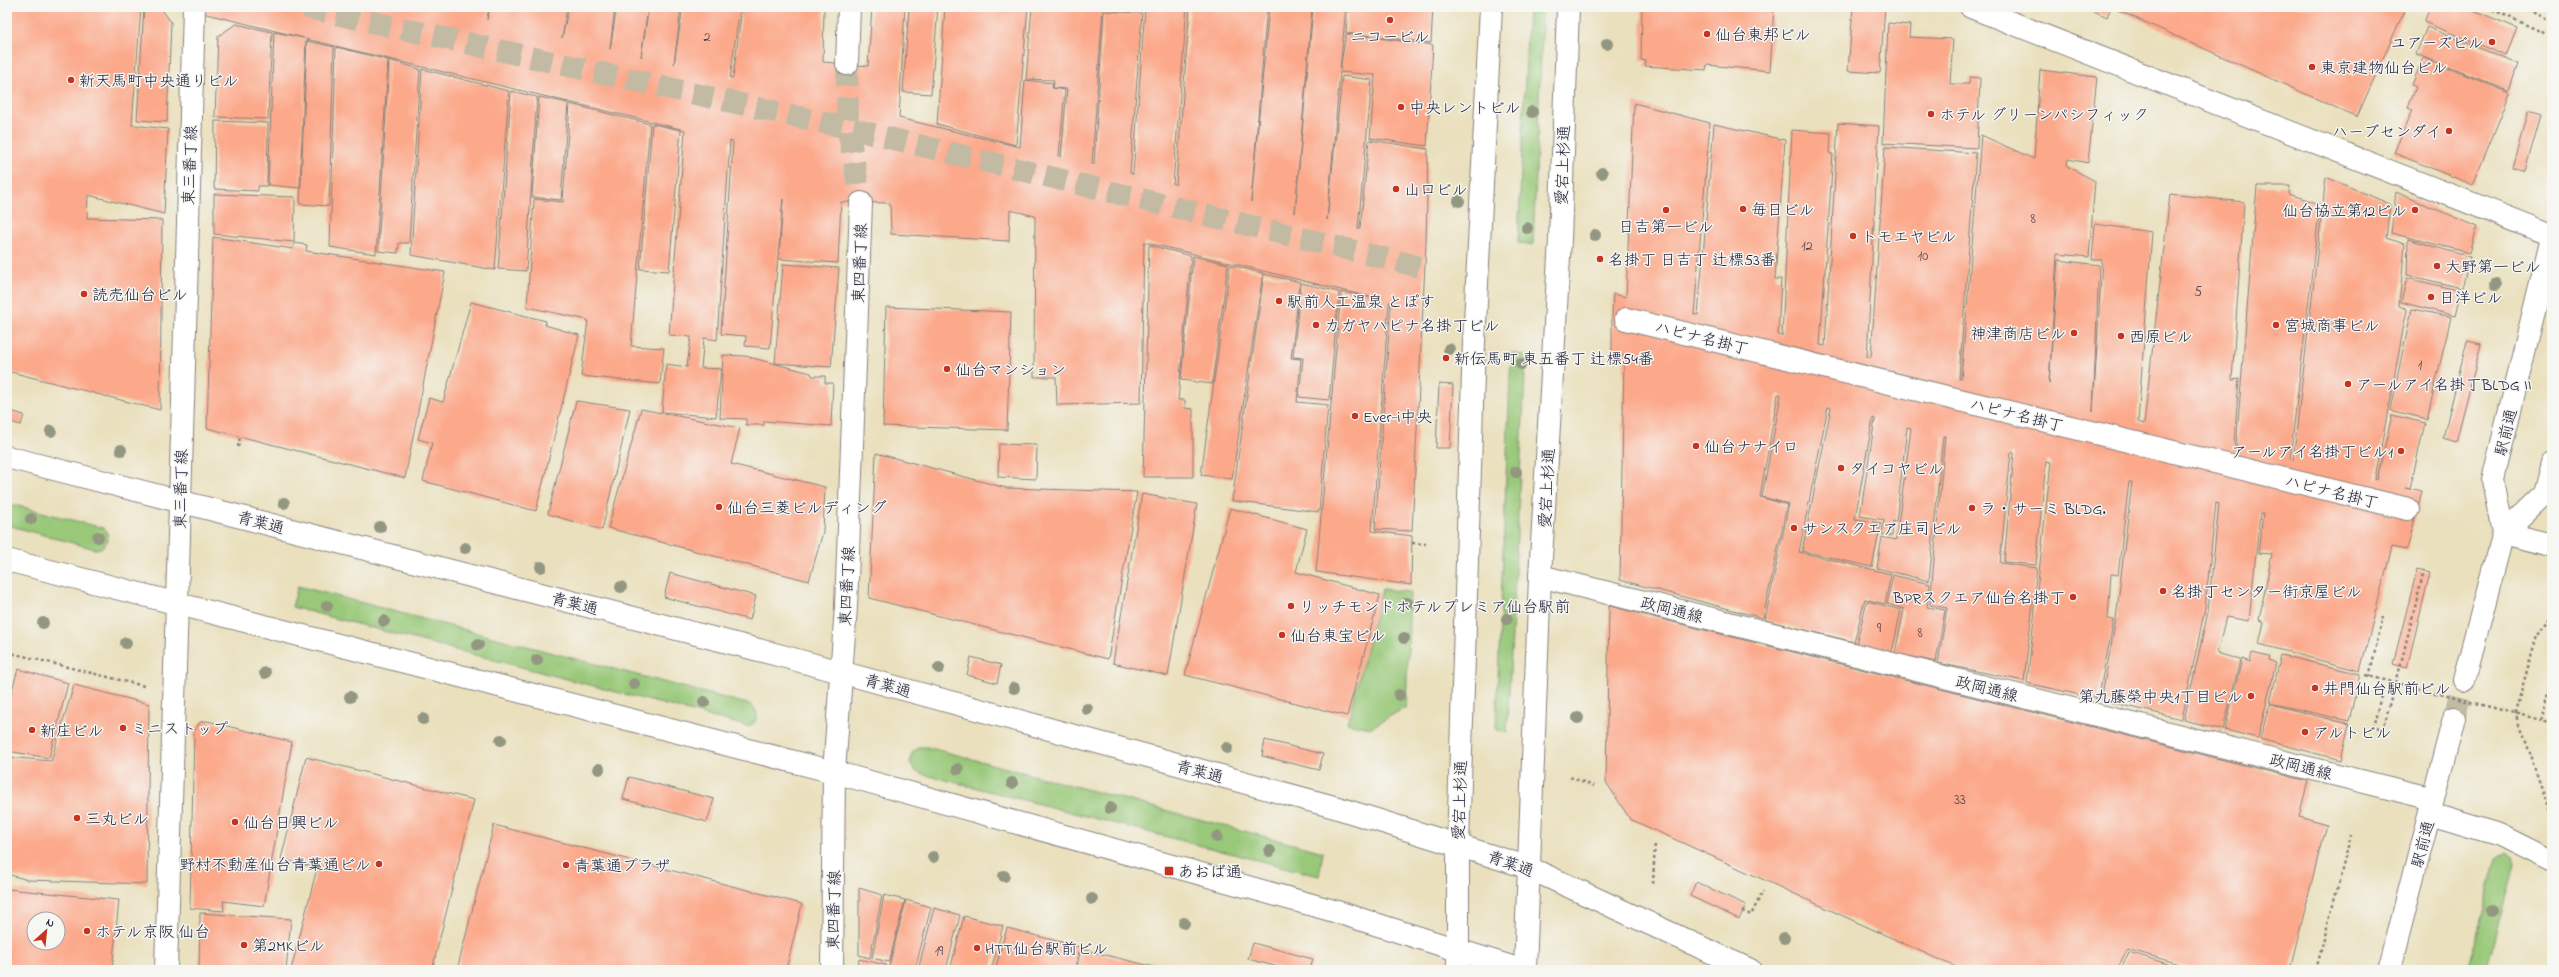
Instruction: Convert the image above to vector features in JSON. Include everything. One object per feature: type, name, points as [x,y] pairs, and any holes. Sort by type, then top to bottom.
[{"type":"street","name":"東三番丁線","points":[[166,970],[178,605],[179,500],[194,7]]},
{"type":"street","points":[[847,64],[848,7]]},
{"type":"street","name":"愛宕上杉通","points":[[1458,960],[1458,845],[1474,342],[1491,7]]},
{"type":"street","name":"愛宕上杉通","points":[[1525,970],[1540,576],[1560,240],[1568,7]]},
{"type":"street","points":[[1971,7],[2552,236]]},
{"type":"street","name":"東四番丁線","points":[[832,970],[834,772],[846,607],[861,203]]},
{"type":"street","name":"駅前通","points":[[2464,680],[2503,533],[2493,480],[2552,236]]},
{"type":"street","name":"ハピナ名掛丁","points":[[1626,319],[2408,509]]},
{"type":"street","name":"青葉通","points":[[7,457],[179,500],[841,672],[1338,808],[1528,868],[1750,970]]},
{"type":"street","points":[[2503,533],[2544,494],[2552,463]]},
{"type":"street","points":[[2503,533],[2552,546]]},
{"type":"street","points":[[7,560],[834,772],[1334,911],[1458,960],[1521,970]]},
{"type":"street","name":"政岡通線","points":[[1540,576],[2431,806],[2500,835],[2552,861]]},
{"type":"street","name":"駅前通","points":[[2389,970],[2454,718]]},
{"type":"path","points":[[2487,7],[2546,34]]},
{"type":"path","points":[[2523,7],[2552,21]]},
{"type":"path","points":[[238,447],[240,437]]},
{"type":"path","points":[[1412,542],[1426,544]]},
{"type":"path","points":[[2381,696],[2373,726],[2383,730],[2390,698],[2424,571]]},
{"type":"path","points":[[2369,677],[2383,616]]},
{"type":"path","points":[[2552,618],[2537,636],[2515,713],[2552,817]]},
{"type":"path","points":[[7,652],[146,686]]},
{"type":"path","points":[[2365,675],[2552,723]]},
{"type":"path","points":[[2541,720],[2552,676]]},
{"type":"path","points":[[1570,777],[1594,786]]},
{"type":"path","points":[[2316,970],[2351,835]]},
{"type":"path","points":[[1653,884],[1655,842]]},
{"type":"path","points":[[1742,911],[1751,915],[1762,891]]},
{"type":"green space","points":[[1528,7],[1543,7],[1533,245],[1518,243]]},
{"type":"green space","points":[[1511,353],[1526,356],[1507,733],[1496,729]]},
{"type":"green space","points":[[7,503],[103,528],[107,531],[108,541],[101,548],[95,549],[7,525]]},
{"type":"green space","points":[[298,586],[751,705],[756,711],[757,717],[754,723],[746,726],[292,607]]},
{"type":"green space","points":[[1382,589],[1410,592],[1406,707],[1370,728],[1347,723]]},
{"type":"green space","points":[[919,747],[927,747],[1323,852],[1319,876],[922,774],[915,771],[910,762],[912,753]]},
{"type":"green space","points":[[2507,852],[2512,856],[2514,865],[2486,970],[2468,970],[2497,858]]},
{"type":"building","points":[[7,7],[141,7],[132,125],[168,129],[164,214],[88,195],[87,218],[162,220],[160,410],[7,371]]},
{"type":"building","points":[[144,7],[160,7],[171,22],[167,122],[137,120]]},
{"type":"building","points":[[178,7],[456,7],[457,13],[458,7],[489,7],[487,20],[490,7],[567,7],[562,38],[569,7],[615,7],[610,49],[617,7],[648,7],[641,57],[649,7],[681,7],[674,64],[683,7],[740,7],[730,78],[733,78],[742,7],[824,7],[823,62],[868,66],[872,7],[905,7],[899,118],[1020,147],[1025,80],[1053,83],[1052,88],[1065,90],[1059,156],[1061,157],[1067,89],[1053,88],[1054,80],[1026,79],[1032,7],[1103,7],[1092,164],[1094,165],[1104,11],[1142,13],[1130,173],[1133,174],[1145,7],[1187,7],[1173,184],[1176,184],[1190,7],[1267,7],[1251,202],[1269,7],[1312,7],[1295,213],[1313,7],[1346,7],[1340,70],[1346,34],[1433,45],[1427,146],[1370,138],[1375,75],[1340,72],[1327,220],[1342,76],[1372,80],[1358,228],[1360,228],[1369,140],[1428,149],[1426,244],[1412,531],[1375,529],[1391,302],[1389,302],[1372,531],[1412,536],[1411,585],[1316,572],[1341,292],[1378,299],[1144,242],[1141,403],[1057,405],[1056,377],[1034,377],[1035,216],[1010,210],[1009,241],[891,234],[890,203],[841,202],[838,263],[779,259],[783,199],[770,348],[745,346],[746,336],[721,334],[733,142],[730,141],[717,340],[704,338],[701,368],[721,369],[716,417],[662,412],[666,364],[687,367],[691,337],[669,335],[685,130],[306,39],[300,188],[268,185],[274,32],[304,38]]},
{"type":"building","points":[[909,7],[938,7],[931,94],[903,92]]},
{"type":"building","points":[[945,7],[1028,7],[1016,145],[937,124]]},
{"type":"building","name":"ニコービル","points":[[1348,7],[1433,7],[1431,43],[1346,33]]},
{"type":"building","name":"仙台東邦ビル","points":[[1642,7],[1774,7],[1770,71],[1707,65],[1706,70],[1645,66],[1646,61],[1641,60]]},
{"type":"building","points":[[1853,7],[1885,7],[1880,73],[1848,71]]},
{"type":"building","points":[[2085,7],[2111,7],[2107,17]]},
{"type":"building","name":"東京建物仙台ビル","points":[[2111,7],[2406,7],[2357,117]]},
{"type":"building","name":"ユアーズビル","points":[[2430,7],[2466,7],[2517,28],[2506,56],[2424,22]]},
{"type":"building","name":"ホテル グリーンパシフィック","points":[[1888,23],[1910,25],[1909,37],[1953,39],[1950,84],[1969,84],[1970,77],[1980,78],[1977,148],[1883,143]]},
{"type":"building","points":[[236,24],[272,32],[268,119],[215,117],[218,36]]},
{"type":"building","points":[[2427,27],[2518,64],[2509,91],[2416,54]]},
{"type":"building","points":[[307,41],[334,47],[329,206],[300,204]]},
{"type":"building","points":[[336,47],[388,60],[376,254],[330,247]]},
{"type":"building","name":"ハーブセンダイ","points":[[2423,58],[2510,93],[2473,185],[2394,153],[2412,110],[2408,108],[2416,87],[2412,85]]},
{"type":"building","points":[[389,60],[420,69],[409,243],[399,243],[398,253],[378,251]]},
{"type":"building","points":[[422,69],[509,91],[495,270],[411,255]]},
{"type":"building","points":[[2040,70],[2097,77],[2088,163],[2068,159],[2067,166],[2095,181],[2089,257],[2057,254],[2049,383],[2058,260],[2099,265],[2093,412],[2102,260],[2092,260],[2095,224],[2152,232],[2138,422],[2144,424],[2170,194],[2244,202],[2232,380],[2239,379],[2234,445],[2236,446],[2257,186],[2290,186],[2289,194],[2320,204],[2290,459],[2293,460],[2326,177],[2390,204],[2386,238],[2405,244],[2399,306],[2407,309],[2375,479],[2377,480],[2392,415],[2425,423],[2410,488],[2405,487],[2422,491],[2407,550],[2392,547],[2360,671],[2259,644],[2264,622],[2259,620],[2272,554],[2258,553],[2263,514],[2260,514],[2249,621],[2226,617],[2217,653],[2240,660],[2223,730],[2184,720],[2208,612],[2219,504],[2216,503],[2205,608],[2182,719],[2101,700],[2116,619],[2132,482],[2129,482],[2118,575],[2111,574],[2108,619],[2114,620],[2098,699],[2027,683],[2051,462],[2046,461],[2036,565],[2004,562],[2014,453],[2011,452],[2000,563],[2037,568],[2024,681],[1938,663],[1947,608],[1930,605],[1945,436],[1943,436],[1929,581],[1877,568],[1882,537],[1896,540],[1911,428],[1907,427],[1896,522],[1893,521],[1892,536],[1882,534],[1884,520],[1860,516],[1875,419],[1873,418],[1855,519],[1881,523],[1872,567],[1802,551],[1831,408],[1828,407],[1799,552],[1891,574],[1885,604],[1865,599],[1854,642],[1765,620],[1789,504],[1762,497],[1781,395],[1778,394],[1760,497],[1787,505],[1763,618],[1620,580],[1624,356],[1612,354],[1612,316],[1613,294],[1626,297],[1634,103],[1710,123],[1694,314],[1698,315],[1714,124],[1785,140],[1775,279],[1781,279],[1778,335],[1782,336],[1792,130],[1831,133],[1830,154],[1833,154],[1820,345],[1825,346],[1838,123],[1879,126],[1867,357],[1871,357],[1885,147],[1976,153],[1959,379],[1961,379],[1981,135],[2034,159]]},
{"type":"building","points":[[511,91],[537,97],[526,271],[498,269]]},
{"type":"building","points":[[539,97],[568,103],[561,200],[532,197]]},
{"type":"building","points":[[570,104],[650,124],[631,346],[664,348],[660,384],[581,376],[588,320],[527,307],[534,199],[563,202]]},
{"type":"building","points":[[2528,111],[2541,115],[2525,171],[2512,167]]},
{"type":"building","points":[[215,121],[268,123],[267,186],[258,186],[258,191],[214,189]]},
{"type":"building","points":[[652,124],[681,130],[669,271],[640,269]]},
{"type":"building","name":"仙台協立第12ビル","points":[[2396,192],[2477,227],[2470,253],[2391,233]]},
{"type":"building","points":[[214,194],[295,197],[294,242],[214,234]]},
{"type":"building","points":[[213,237],[293,249],[294,243],[307,245],[306,251],[445,272],[405,478],[207,428]]},
{"type":"building","name":"大野第一ビル","points":[[2408,239],[2470,257],[2462,288],[2407,275]]},
{"type":"building","points":[[1149,245],[1191,256],[1178,400],[1185,400],[1185,408],[1193,409],[1193,477],[1143,477]]},
{"type":"building","points":[[1193,256],[1228,264],[1212,384],[1181,380]]},
{"type":"building","points":[[783,264],[839,268],[831,367],[775,363]]},
{"type":"building","points":[[1230,265],[1263,273],[1232,479],[1201,475]]},
{"type":"building","points":[[1264,274],[1300,282],[1291,358],[1301,359],[1297,402],[1328,405],[1319,512],[1232,501]]},
{"type":"building","name":"日洋ビル","points":[[2407,278],[2461,291],[2455,316],[2401,302]]},
{"type":"building","name":"カガヤハピナ名掛丁ビル","points":[[1301,283],[1339,292],[1329,400],[1299,397],[1303,358],[1293,357]]},
{"type":"building","points":[[471,302],[546,321],[545,325],[579,335],[536,511],[423,481],[432,443],[418,439],[429,398],[443,402]]},
{"type":"building","name":"仙台マンション","points":[[886,307],[1011,312],[1007,430],[883,426]]},
{"type":"building","points":[[2412,309],[2451,317],[2427,419],[2390,410]]},
{"type":"building","points":[[2467,341],[2481,344],[2456,442],[2443,438]]},
{"type":"building","points":[[723,355],[745,356],[811,373],[812,376],[825,376],[825,383],[833,383],[831,426],[764,421],[764,425],[746,425],[746,419],[720,418]]},
{"type":"building","points":[[1439,384],[1453,385],[1450,448],[1436,448]]},
{"type":"building","points":[[576,401],[630,409],[602,530],[548,514]]},
{"type":"building","name":"仙台三菱ビルディング","points":[[641,409],[740,428],[731,464],[825,487],[823,532],[809,581],[608,528]]},
{"type":"building","points":[[7,410],[24,415],[21,425],[7,421]]},
{"type":"building","points":[[999,444],[1037,445],[1036,479],[998,477]]},
{"type":"building","points":[[876,453],[1006,488],[1137,492],[1108,659],[869,598]]},
{"type":"building","points":[[1142,494],[1197,504],[1168,676],[1113,663]]},
{"type":"building","name":"仙台東宝ビル","points":[[1230,508],[1307,529],[1296,572],[1380,595],[1347,716],[1185,675]]},
{"type":"building","points":[[2417,570],[2430,573],[2407,668],[2393,664]]},
{"type":"building","points":[[670,573],[756,596],[750,620],[664,597]]},
{"type":"building","points":[[1893,575],[1930,584],[1927,607],[1945,610],[1936,662],[1895,653],[1904,609],[1887,604]]},
{"type":"building","points":[[1867,601],[1901,610],[1892,652],[1856,644]]},
{"type":"building","points":[[1609,606],[2308,781],[2299,816],[2326,824],[2290,970],[2200,970],[2127,949],[2117,970],[1962,970],[1630,819],[1606,782]]},
{"type":"building","name":"第九藤榮中央1丁目ビル","points":[[2252,653],[2270,657],[2269,660],[2276,663],[2258,738],[2225,730],[2242,659],[2250,662]]},
{"type":"building","name":"井門仙台駅前ビル","points":[[2281,655],[2360,674],[2349,721],[2270,703]]},
{"type":"building","points":[[971,657],[1001,665],[997,683],[967,675]]},
{"type":"building","name":"新庄ビル","points":[[18,669],[68,683],[49,758],[7,751],[7,709]]},
{"type":"building","name":"三丸ビル","points":[[74,685],[149,704],[147,884],[28,880],[7,874],[7,757],[51,761]]},
{"type":"building","name":"アルトビル","points":[[2270,704],[2349,724],[2341,760],[2260,739]]},
{"type":"building","name":"仙台日興ビル","points":[[207,721],[292,742],[264,906],[223,901],[224,911],[190,908],[194,732],[200,722]]},
{"type":"building","points":[[1265,740],[1323,754],[1319,770],[1262,756]]},
{"type":"building","name":"野村不動産仙台青葉通ビル","points":[[306,757],[474,800],[432,970],[291,970],[317,868],[281,859]]},
{"type":"building","points":[[629,777],[714,799],[707,822],[623,799]]},
{"type":"building","name":"青葉通プラザ","points":[[494,825],[802,904],[786,970],[457,970]]},
{"type":"building","points":[[1696,882],[1746,905],[1739,919],[1690,896]]},
{"type":"building","points":[[859,888],[882,895],[870,958],[859,955]]},
{"type":"building","name":"ホテル京阪 仙台","points":[[7,889],[119,900],[112,970],[7,970]]},
{"type":"building","points":[[884,895],[905,900],[889,962],[872,958]]},
{"type":"building","points":[[906,900],[931,907],[915,970],[888,970]]},
{"type":"building","points":[[934,908],[960,915],[946,970],[918,970]]},
{"type":"building","name":"第2MKビル","points":[[200,913],[291,919],[286,970],[199,970]]},
{"type":"building","name":"HTT仙台駅前ビル","points":[[964,916],[1003,926],[991,970],[950,970]]},
{"type":"building","points":[[1007,928],[1080,947],[1074,970],[995,970]]},
{"type":"building","points":[[1253,943],[1313,959],[1310,970],[1289,970],[1248,959]]},
{"type":"building","points":[[1081,949],[1163,969],[1163,970],[1076,970]]},
{"type":"building","points":[[2129,952],[2187,970],[2121,970]]},
{"type":"building","points":[[859,959],[886,965],[886,970],[858,970]]},
{"type":"tunnel","points":[[305,7],[848,128],[1425,268]]},
{"type":"tunnel","points":[[847,64],[848,128],[861,203]]},
{"type":"tunnel","points":[[2454,718],[2464,680]]},
{"type":"place","name":"ニコービル","points":[[1390,20]]},
{"type":"place","name":"仙台東邦ビル","points":[[1707,34]]},
{"type":"place","name":"ユアーズビル","points":[[2492,42]]},
{"type":"place","name":"東京建物仙台ビル","points":[[2312,67]]},
{"type":"place","name":"新天馬町中央通りビル","points":[[71,80]]},
{"type":"place","name":"中央レントビル","points":[[1401,107]]},
{"type":"place","name":"ホテル グリーンパシフィック","points":[[1931,114]]},
{"type":"place","name":"ハーブセンダイ","points":[[2449,131]]},
{"type":"place","name":"山口ビル","points":[[1396,189]]},
{"type":"place","name":"毎日ビル","points":[[1743,209]]},
{"type":"place","name":"日吉第一ビル","points":[[1666,210]]},
{"type":"place","name":"仙台協立第12ビル","points":[[2415,210]]},
{"type":"place","name":"トモエヤビル","points":[[1853,236]]},
{"type":"place","name":"名掛丁 日吉丁 辻標53番","points":[[1600,259]]},
{"type":"place","name":"大野第一ビル","points":[[2437,266]]},
{"type":"place","name":"読売仙台ビル","points":[[84,294]]},
{"type":"place","name":"日洋ビル","points":[[2431,297]]},
{"type":"place","name":"駅前人工温泉 とぽす","points":[[1279,301]]},
{"type":"place","name":"カガヤハピナ名掛丁ビル","points":[[1316,325]]},
{"type":"place","name":"宮城商事ビル","points":[[2276,325]]},
{"type":"place","name":"神津商店ビル","points":[[2074,333]]},
{"type":"place","name":"西原ビル","points":[[2121,336]]},
{"type":"place","name":"新伝馬町 東五番丁 辻標54番","points":[[1446,358]]},
{"type":"place","name":"仙台マンション","points":[[947,369]]},
{"type":"place","name":"アールアイ名掛丁BLDG II","points":[[2348,384]]},
{"type":"place","name":"Ever-i中央","points":[[1355,416]]},
{"type":"place","name":"仙台ナナイロ","points":[[1696,446]]},
{"type":"place","name":"アールアイ名掛丁ビル1","points":[[2401,451]]},
{"type":"place","name":"タイコヤビル","points":[[1841,468]]},
{"type":"place","name":"仙台三菱ビルディング","points":[[719,507]]},
{"type":"place","name":"ラ・サーミ BLDG.","points":[[1972,508]]},
{"type":"place","name":"サンスクエア庄司ビル","points":[[1794,528]]},
{"type":"place","name":"名掛丁センター街京屋ビル","points":[[2163,591]]},
{"type":"place","name":"BPRスクエア仙台名掛丁","points":[[2073,597]]},
{"type":"place","name":"リッチモンドホテルプレミア仙台駅前","points":[[1291,606]]},
{"type":"place","name":"仙台東宝ビル","points":[[1282,635]]},
{"type":"place","name":"井門仙台駅前ビル","points":[[2315,688]]},
{"type":"place","name":"第九藤榮中央1丁目ビル","points":[[2251,696]]},
{"type":"place","name":"ミニストップ","points":[[123,728]]},
{"type":"place","name":"新庄ビル","points":[[32,730]]},
{"type":"place","name":"アルトビル","points":[[2305,732]]},
{"type":"place","name":"三丸ビル","points":[[77,818]]},
{"type":"place","name":"仙台日興ビル","points":[[235,822]]},
{"type":"place","name":"野村不動産仙台青葉通ビル","points":[[379,864]]},
{"type":"place","name":"青葉通プラザ","points":[[566,865]]},
{"type":"place","name":"あおば通","points":[[1169,871]]},
{"type":"place","name":"ホテル京阪 仙台","points":[[87,931]]},
{"type":"place","name":"第2MKビル","points":[[244,945]]},
{"type":"place","name":"HTT仙台駅前ビル","points":[[977,948]]}]
